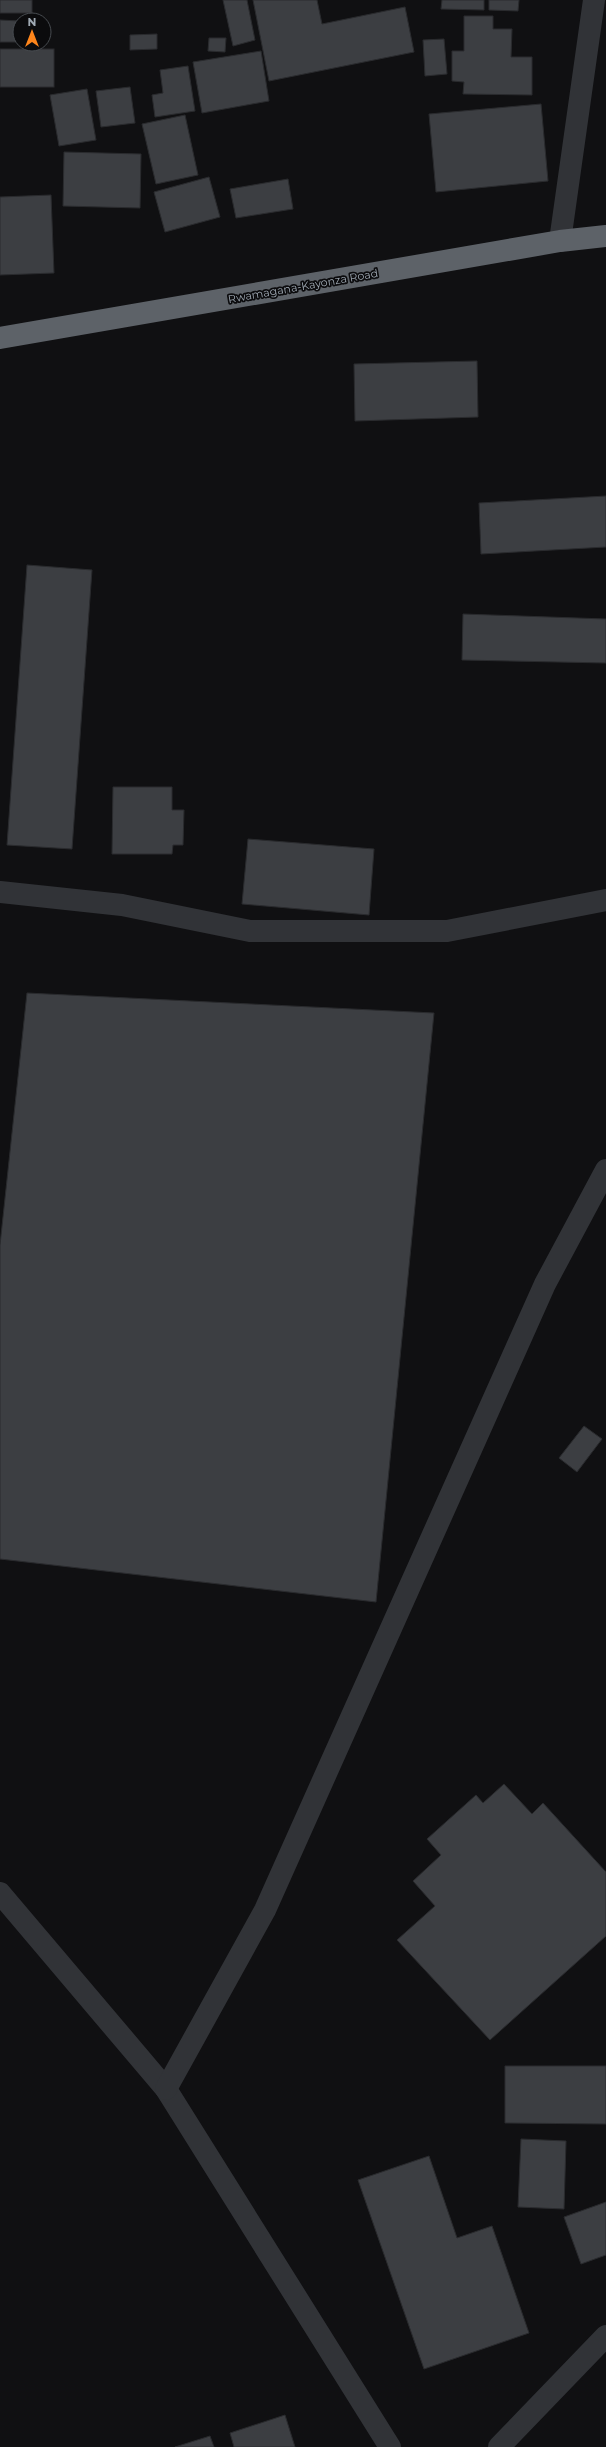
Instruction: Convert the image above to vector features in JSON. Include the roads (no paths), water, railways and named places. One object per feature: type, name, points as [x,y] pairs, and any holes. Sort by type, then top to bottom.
[{"type":"highway","name":"Rwamagana-Kayonza Road","points":[[0,338],[560,241],[606,236]]},
{"type":"street","points":[[560,241],[594,0]]},
{"type":"street","points":[[0,892],[122,905],[250,930],[447,931],[606,900]]},
{"type":"street","points":[[166,2089],[265,1910],[545,1284],[606,1170]]},
{"type":"street","points":[[0,1893],[166,2089],[390,2447]]},
{"type":"street","points":[[499,2447],[606,2336]]}]
